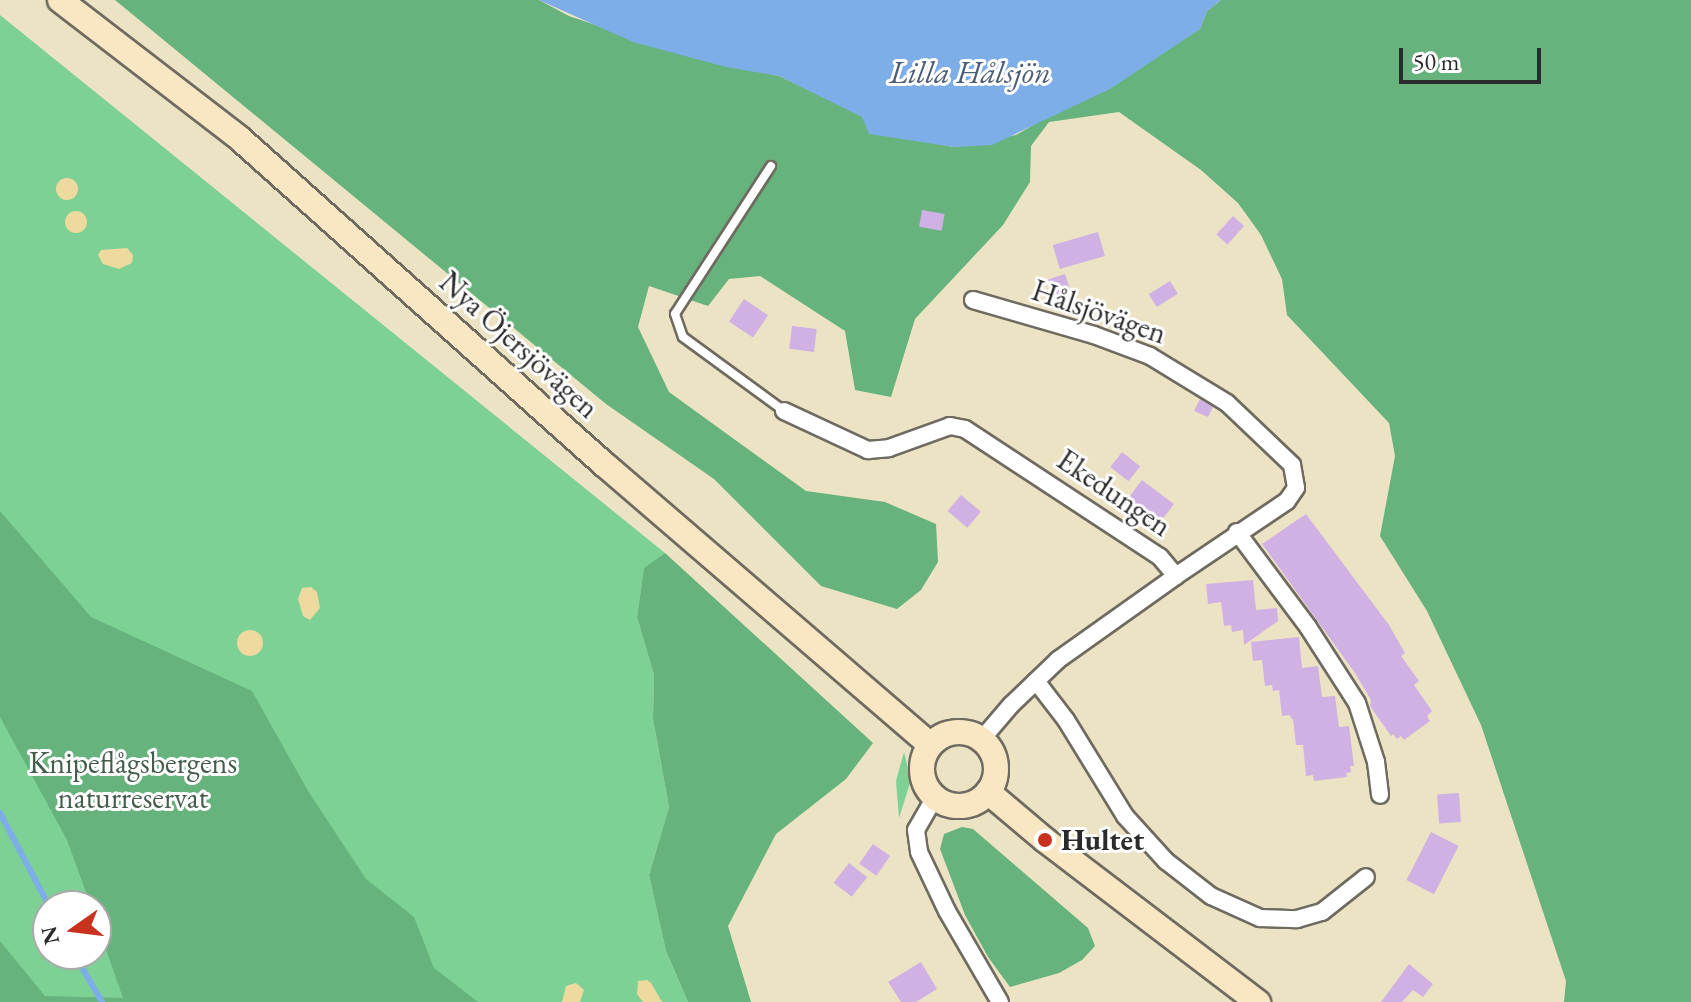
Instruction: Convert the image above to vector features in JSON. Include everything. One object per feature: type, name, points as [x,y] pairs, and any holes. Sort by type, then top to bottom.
[{"type":"street","name":"Nya Öjersjövägen","points":[[60,0],[238,137],[605,465],[930,745]]},
{"type":"street","name":"Hålsjövägen","points":[[973,300],[1094,335],[1150,356],[1227,403],[1292,465],[1296,488],[1287,501],[1237,532]]},
{"type":"street","name":"Ekedungen","points":[[784,411],[868,450],[889,448],[950,426],[965,429],[1160,557],[1176,576],[1094,633],[1036,681],[982,739]]},
{"type":"street","points":[[1176,576],[1237,532],[1308,627],[1357,703],[1376,762],[1380,795]]},
{"type":"street","points":[[1036,681],[1066,720],[1125,816],[1166,861],[1211,896],[1260,918],[1297,919],[1322,912],[1366,877]]},
{"type":"street","points":[[955,731],[982,739],[996,764],[988,792],[963,806],[935,797],[922,772],[930,745],[955,731]]},
{"type":"street","points":[[988,792],[1045,840],[1258,1002]]},
{"type":"street","points":[[935,797],[916,830],[919,852],[947,911],[1000,1002]]},
{"type":"lane","points":[[771,166],[675,314],[683,337],[784,411]]},
{"type":"green space","points":[[115,0],[539,0],[569,16],[684,55],[779,76],[912,139],[954,147],[1016,135],[1200,29],[1207,11],[1221,0],[1691,0],[1691,1002],[1564,1002],[1566,981],[1481,725],[1427,611],[1380,536],[1395,456],[1389,423],[1287,315],[1282,279],[1261,235],[1238,203],[1201,170],[1119,112],[1049,122],[1031,146],[1030,182],[1003,225],[915,319],[891,397],[855,390],[845,331],[760,276],[729,279],[708,306],[649,286],[638,327],[669,392],[806,491],[885,502],[936,524],[938,562],[921,590],[897,609],[821,586],[714,479],[606,404]]},
{"type":"green space","points":[[0,15],[665,553],[644,569],[637,617],[654,675],[653,719],[669,807],[649,875],[666,951],[688,1002],[0,1002]]},
{"type":"green space","name":"Knipeflågsbergens naturreservat","points":[[0,511],[91,617],[252,691],[308,791],[366,879],[414,917],[434,968],[478,1002],[0,1002],[0,941],[45,996],[123,998],[112,967],[112,890],[85,890],[67,840],[0,717]]},
{"type":"green space","points":[[665,553],[873,743],[846,779],[776,834],[728,926],[751,1002],[688,1002],[666,951],[649,875],[669,807],[653,719],[654,675],[637,617],[644,568]]},
{"type":"green space","points":[[904,752],[911,780],[899,818],[896,781]]},
{"type":"green space","points":[[962,827],[973,829],[1088,928],[1095,946],[1082,960],[1059,973],[1010,987],[988,957],[965,915],[940,849],[944,834]]},
{"type":"sand","points":[[67,178],[75,181],[78,189],[75,197],[67,200],[59,197],[56,189],[59,181]]},
{"type":"sand","points":[[76,211],[84,214],[87,222],[84,230],[76,233],[68,230],[65,222],[68,214]]},
{"type":"sand","points":[[127,248],[133,255],[132,263],[119,269],[103,264],[98,255],[101,250]]},
{"type":"sand","points":[[311,587],[317,592],[320,608],[310,620],[303,616],[298,599],[302,588]]},
{"type":"sand","points":[[250,630],[259,634],[263,643],[259,652],[250,656],[241,652],[237,643],[241,634]]},
{"type":"sand","points":[[647,980],[662,1002],[643,1002],[637,994],[638,981]]},
{"type":"sand","points":[[576,983],[584,990],[580,1002],[562,1002],[566,986]]},
{"type":"water","name":"Lilla Hålsjön","points":[[539,0],[1221,0],[1207,11],[1200,29],[1110,89],[992,145],[954,147],[869,134],[862,117],[779,76],[726,67],[633,42]]},
{"type":"building","points":[[922,210],[945,214],[942,231],[919,227]]},
{"type":"building","points":[[1233,216],[1244,226],[1227,245],[1216,235]]},
{"type":"building","points":[[1098,232],[1105,256],[1060,269],[1053,245]]},
{"type":"building","points":[[1065,274],[1071,293],[1053,299],[1047,280]]},
{"type":"building","points":[[1170,281],[1178,294],[1157,307],[1149,294]]},
{"type":"building","points":[[744,299],[768,315],[753,338],[729,321]]},
{"type":"building","points":[[792,326],[817,329],[814,352],[789,349]]},
{"type":"building","points":[[1200,399],[1213,407],[1208,417],[1194,411]]},
{"type":"building","points":[[1122,452],[1140,466],[1128,481],[1110,467]]},
{"type":"building","points":[[1142,480],[1174,504],[1155,529],[1123,505]]},
{"type":"building","points":[[961,495],[981,512],[967,528],[948,511]]},
{"type":"building","points":[[1306,514],[1389,625],[1405,653],[1401,656],[1419,681],[1414,685],[1432,711],[1427,716],[1430,721],[1404,740],[1401,736],[1397,739],[1393,734],[1391,736],[1370,706],[1371,700],[1355,673],[1262,544]]},
{"type":"building","points":[[1253,580],[1256,610],[1277,608],[1278,621],[1244,645],[1243,630],[1232,632],[1231,625],[1224,626],[1221,602],[1208,604],[1206,584]]},
{"type":"building","points":[[1299,637],[1302,668],[1318,666],[1322,697],[1335,696],[1339,727],[1349,726],[1354,766],[1350,766],[1351,772],[1346,773],[1347,777],[1314,781],[1313,775],[1306,776],[1303,745],[1296,745],[1293,720],[1289,715],[1282,716],[1279,690],[1273,691],[1272,685],[1265,686],[1262,660],[1253,661],[1251,642]]},
{"type":"building","points":[[1459,793],[1461,822],[1439,823],[1437,795]]},
{"type":"building","points":[[1431,832],[1459,846],[1434,894],[1406,880]]},
{"type":"building","points":[[873,844],[890,856],[876,876],[859,864]]},
{"type":"building","points":[[849,863],[867,877],[852,897],[834,883]]},
{"type":"building","points":[[921,962],[937,989],[916,1002],[901,1002],[888,982]]},
{"type":"building","points":[[1409,964],[1433,984],[1423,997],[1413,990],[1402,1002],[1381,1002]]},
{"type":"waterway","points":[[0,813],[41,890]]},
{"type":"waterway","points":[[83,970],[102,1002]]},
{"type":"place","name":"Hultet","points":[[1045,840]]}]
